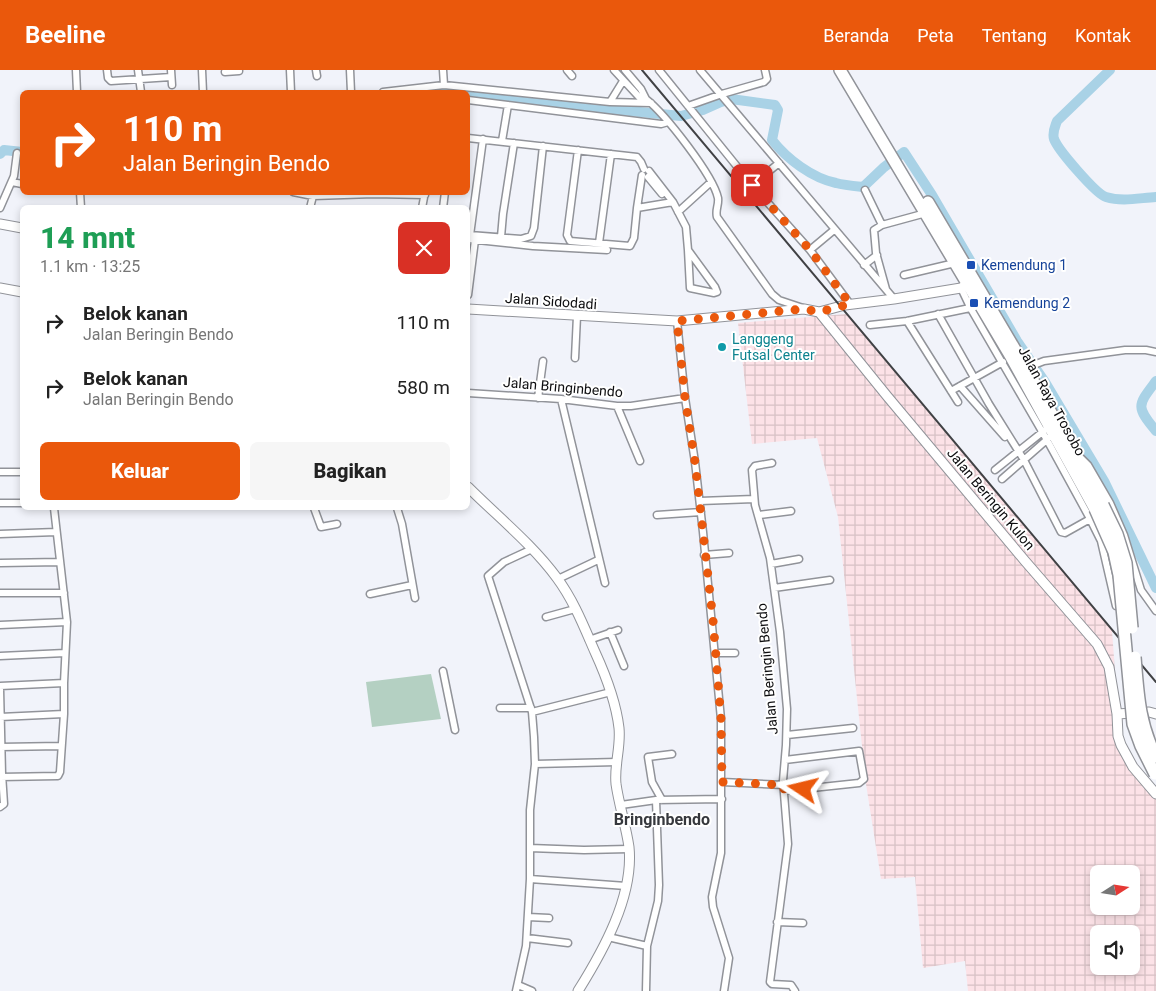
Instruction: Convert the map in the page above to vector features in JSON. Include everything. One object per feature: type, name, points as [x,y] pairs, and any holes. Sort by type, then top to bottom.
[{"type":"highway","name":"Jalan Raya Trosobo","points":[[840,70],[1031,366],[1075,452],[1096,511],[1114,552],[1119,575],[1133,724],[1155,775]]},
{"type":"highway","name":"Jalan Raya Trosobo","points":[[849,70],[926,213],[955,262],[964,286],[1048,433],[1096,511],[1116,534],[1126,563],[1140,712],[1148,740],[1156,757]]},
{"type":"street","points":[[76,70],[77,90]]},
{"type":"street","points":[[107,70],[108,78],[111,81],[139,79],[171,73],[172,85]]},
{"type":"street","points":[[138,70],[141,90]]},
{"type":"street","points":[[202,70],[203,90]]},
{"type":"street","points":[[225,72],[248,70]]},
{"type":"street","points":[[290,70],[291,90]]},
{"type":"street","points":[[350,70],[352,90]]},
{"type":"street","points":[[443,70],[444,85]]},
{"type":"street","points":[[567,70],[572,76]]},
{"type":"street","points":[[614,70],[639,97],[651,103]]},
{"type":"street","points":[[625,70],[666,119],[712,182],[718,199],[717,217],[772,294],[779,300],[801,306],[804,309]]},
{"type":"street","points":[[658,70],[752,185],[810,250],[850,304]]},
{"type":"street","points":[[701,70],[894,299]]},
{"type":"street","points":[[692,111],[764,82],[767,78],[765,70]]},
{"type":"street","points":[[628,86],[634,80]]},
{"type":"street","points":[[610,102],[623,81]]},
{"type":"street","points":[[400,90],[444,85],[610,102],[651,103]]},
{"type":"street","points":[[470,100],[661,124],[666,119]]},
{"type":"street","points":[[502,141],[508,105]]},
{"type":"street","points":[[470,138],[637,157],[646,173],[674,206],[686,227],[690,288],[717,292],[688,250]]},
{"type":"street","points":[[470,237],[483,139]]},
{"type":"street","points":[[501,237],[514,143]]},
{"type":"street","points":[[470,237],[521,239],[532,234],[544,146]]},
{"type":"street","points":[[578,150],[567,235],[568,239],[572,242],[627,246],[632,244],[637,208],[646,173]]},
{"type":"street","points":[[0,208],[14,176],[16,153]]},
{"type":"street","points":[[599,243],[611,154]]},
{"type":"street","points":[[752,185],[779,163]]},
{"type":"street","points":[[12,182],[20,184]]},
{"type":"street","points":[[637,208],[674,206],[712,182]]},
{"type":"street","points":[[865,190],[882,225]]},
{"type":"street","points":[[308,195],[344,195]]},
{"type":"street","points":[[311,205],[313,196]]},
{"type":"street","points":[[886,290],[877,255],[874,230],[882,225],[926,213]]},
{"type":"street","points":[[0,224],[20,228]]},
{"type":"street","points":[[810,250],[834,230]]},
{"type":"street","points":[[470,237],[533,246],[607,250]]},
{"type":"street","points":[[864,265],[877,255]]},
{"type":"street","points":[[904,275],[955,262]]},
{"type":"street","points":[[724,991],[729,958],[713,907],[712,897],[721,853],[721,719],[700,501],[685,398],[677,321],[804,309],[819,312],[850,304],[894,299],[964,286]]},
{"type":"street","points":[[0,288],[20,292]]},
{"type":"street","points":[[870,325],[907,321],[976,307],[1003,362],[1048,433]]},
{"type":"street","name":"Jalan Sidodadi","points":[[470,309],[677,321]]},
{"type":"street","name":"Jalan Beringin Kulon","points":[[819,312],[1024,561],[1097,644],[1106,657],[1109,667],[1117,714],[1118,736],[1125,754],[1142,779],[1156,794]]},
{"type":"street","points":[[938,314],[1017,451]]},
{"type":"street","points":[[575,358],[578,316]]},
{"type":"street","points":[[907,321],[958,402]]},
{"type":"street","points":[[1031,366],[1044,361],[1125,350],[1156,352]]},
{"type":"street","points":[[538,398],[543,361]]},
{"type":"street","points":[[951,391],[1003,362]]},
{"type":"street","points":[[960,386],[1024,460],[1061,532],[1064,533],[1096,511],[1116,606]]},
{"type":"street","name":"Jalan Bringinbendo","points":[[470,393],[561,399],[617,406],[631,406],[685,398]]},
{"type":"street","points":[[561,399],[605,583]]},
{"type":"street","points":[[617,406],[640,461]]},
{"type":"street","points":[[995,470],[1017,451],[1048,433]]},
{"type":"street","points":[[1002,479],[1024,460],[1048,433]]},
{"type":"street","points":[[1075,452],[1088,465],[1110,503],[1124,535],[1141,590],[1156,611]]},
{"type":"street","name":"Jalan Beringin Bendo","points":[[772,463],[754,467],[754,498],[771,564],[787,709],[784,788],[788,844],[770,983],[791,985],[796,991]]},
{"type":"street","points":[[0,472],[20,472]]},
{"type":"street","points":[[470,489],[532,549],[558,579],[576,609],[611,692],[620,729],[615,773],[629,849],[626,886],[608,937],[578,991]]},
{"type":"street","points":[[700,501],[754,498]]},
{"type":"street","points":[[0,504],[20,503]]},
{"type":"street","points":[[1,777],[58,776],[60,769],[67,622],[54,510]]},
{"type":"street","points":[[315,510],[321,527],[337,524]]},
{"type":"street","points":[[397,510],[415,598]]},
{"type":"street","points":[[759,515],[791,511]]},
{"type":"street","points":[[657,515],[701,512]]},
{"type":"street","points":[[0,534],[56,532]]},
{"type":"street","points":[[532,549],[504,562],[488,576],[532,710],[535,764],[530,810],[530,879],[527,938],[517,988],[532,991]]},
{"type":"street","points":[[704,555],[729,553]]},
{"type":"street","points":[[771,564],[799,559]]},
{"type":"street","points":[[558,579],[598,560]]},
{"type":"street","points":[[0,563],[60,562]]},
{"type":"street","points":[[774,588],[830,580]]},
{"type":"street","points":[[370,594],[412,585]]},
{"type":"street","points":[[1113,594],[1141,590]]},
{"type":"street","points":[[0,593],[64,592]]},
{"type":"street","points":[[546,616],[576,609]]},
{"type":"street","points":[[0,624],[67,622]]},
{"type":"street","points":[[589,640],[618,630]]},
{"type":"street","points":[[610,632],[624,666]]},
{"type":"street","points":[[0,656],[66,653]]},
{"type":"street","points":[[716,653],[735,653]]},
{"type":"street","points":[[443,671],[455,730]]},
{"type":"street","points":[[0,806],[4,804],[1,777],[0,687],[64,683]]},
{"type":"street","points":[[500,708],[532,710],[611,692]]},
{"type":"street","points":[[1117,714],[1149,712],[1156,714]]},
{"type":"street","points":[[0,717],[64,714]]},
{"type":"street","points":[[787,735],[854,728]]},
{"type":"street","points":[[0,747],[61,746]]},
{"type":"street","points":[[722,782],[784,788],[859,782],[864,779],[859,751],[785,760]]},
{"type":"street","points":[[646,991],[648,946],[658,901],[659,885],[659,800],[652,782],[648,756],[672,754]]},
{"type":"street","points":[[535,764],[617,762]]},
{"type":"street","points":[[621,805],[659,800],[722,800]]},
{"type":"street","points":[[530,848],[629,849]]},
{"type":"street","points":[[530,879],[626,886]]},
{"type":"street","points":[[528,916],[549,918]]},
{"type":"street","points":[[777,922],[803,922]]},
{"type":"street","points":[[608,937],[648,946]]},
{"type":"street","points":[[527,938],[568,943]]},
{"type":"shaded area","points":[[846,314],[1112,630],[1117,700],[1116,738],[1156,797],[1156,991],[968,991],[965,961],[923,968],[915,877],[881,879],[866,784],[838,517],[817,438],[752,444],[738,323]]},
{"type":"green space","points":[[431,674],[441,719],[372,727],[366,682]]},
{"type":"waterway","points":[[1110,70],[1057,121],[1054,139],[1078,171],[1094,188],[1106,197],[1124,199],[1156,197]]},
{"type":"waterway","points":[[470,92],[568,105],[681,116],[731,99],[775,105],[778,110],[772,140],[801,167],[818,177],[839,184],[863,187],[904,152],[932,195],[1017,341],[1045,382],[1104,481],[1156,588]]},
{"type":"waterway","points":[[0,154],[4,150],[20,152]]},
{"type":"waterway","points":[[1156,381],[1145,395],[1141,406],[1142,411],[1156,431]]},
{"type":"railway","points":[[642,70],[1156,682]]},
{"type":"place","name":"Kemendung 1","points":[[971,265]]},
{"type":"place","name":"Kemendung 2","points":[[974,303]]},
{"type":"place","name":"Langgeng Futsal Center","points":[[722,347]]},
{"type":"district","name":"Bringinbendo","points":[[662,819]]},
{"type":"route","points":[[752,185],[810,250],[850,304],[819,312],[804,309],[677,321],[713,620],[721,719],[722,782],[784,785],[784,791],[803,789]]}]
